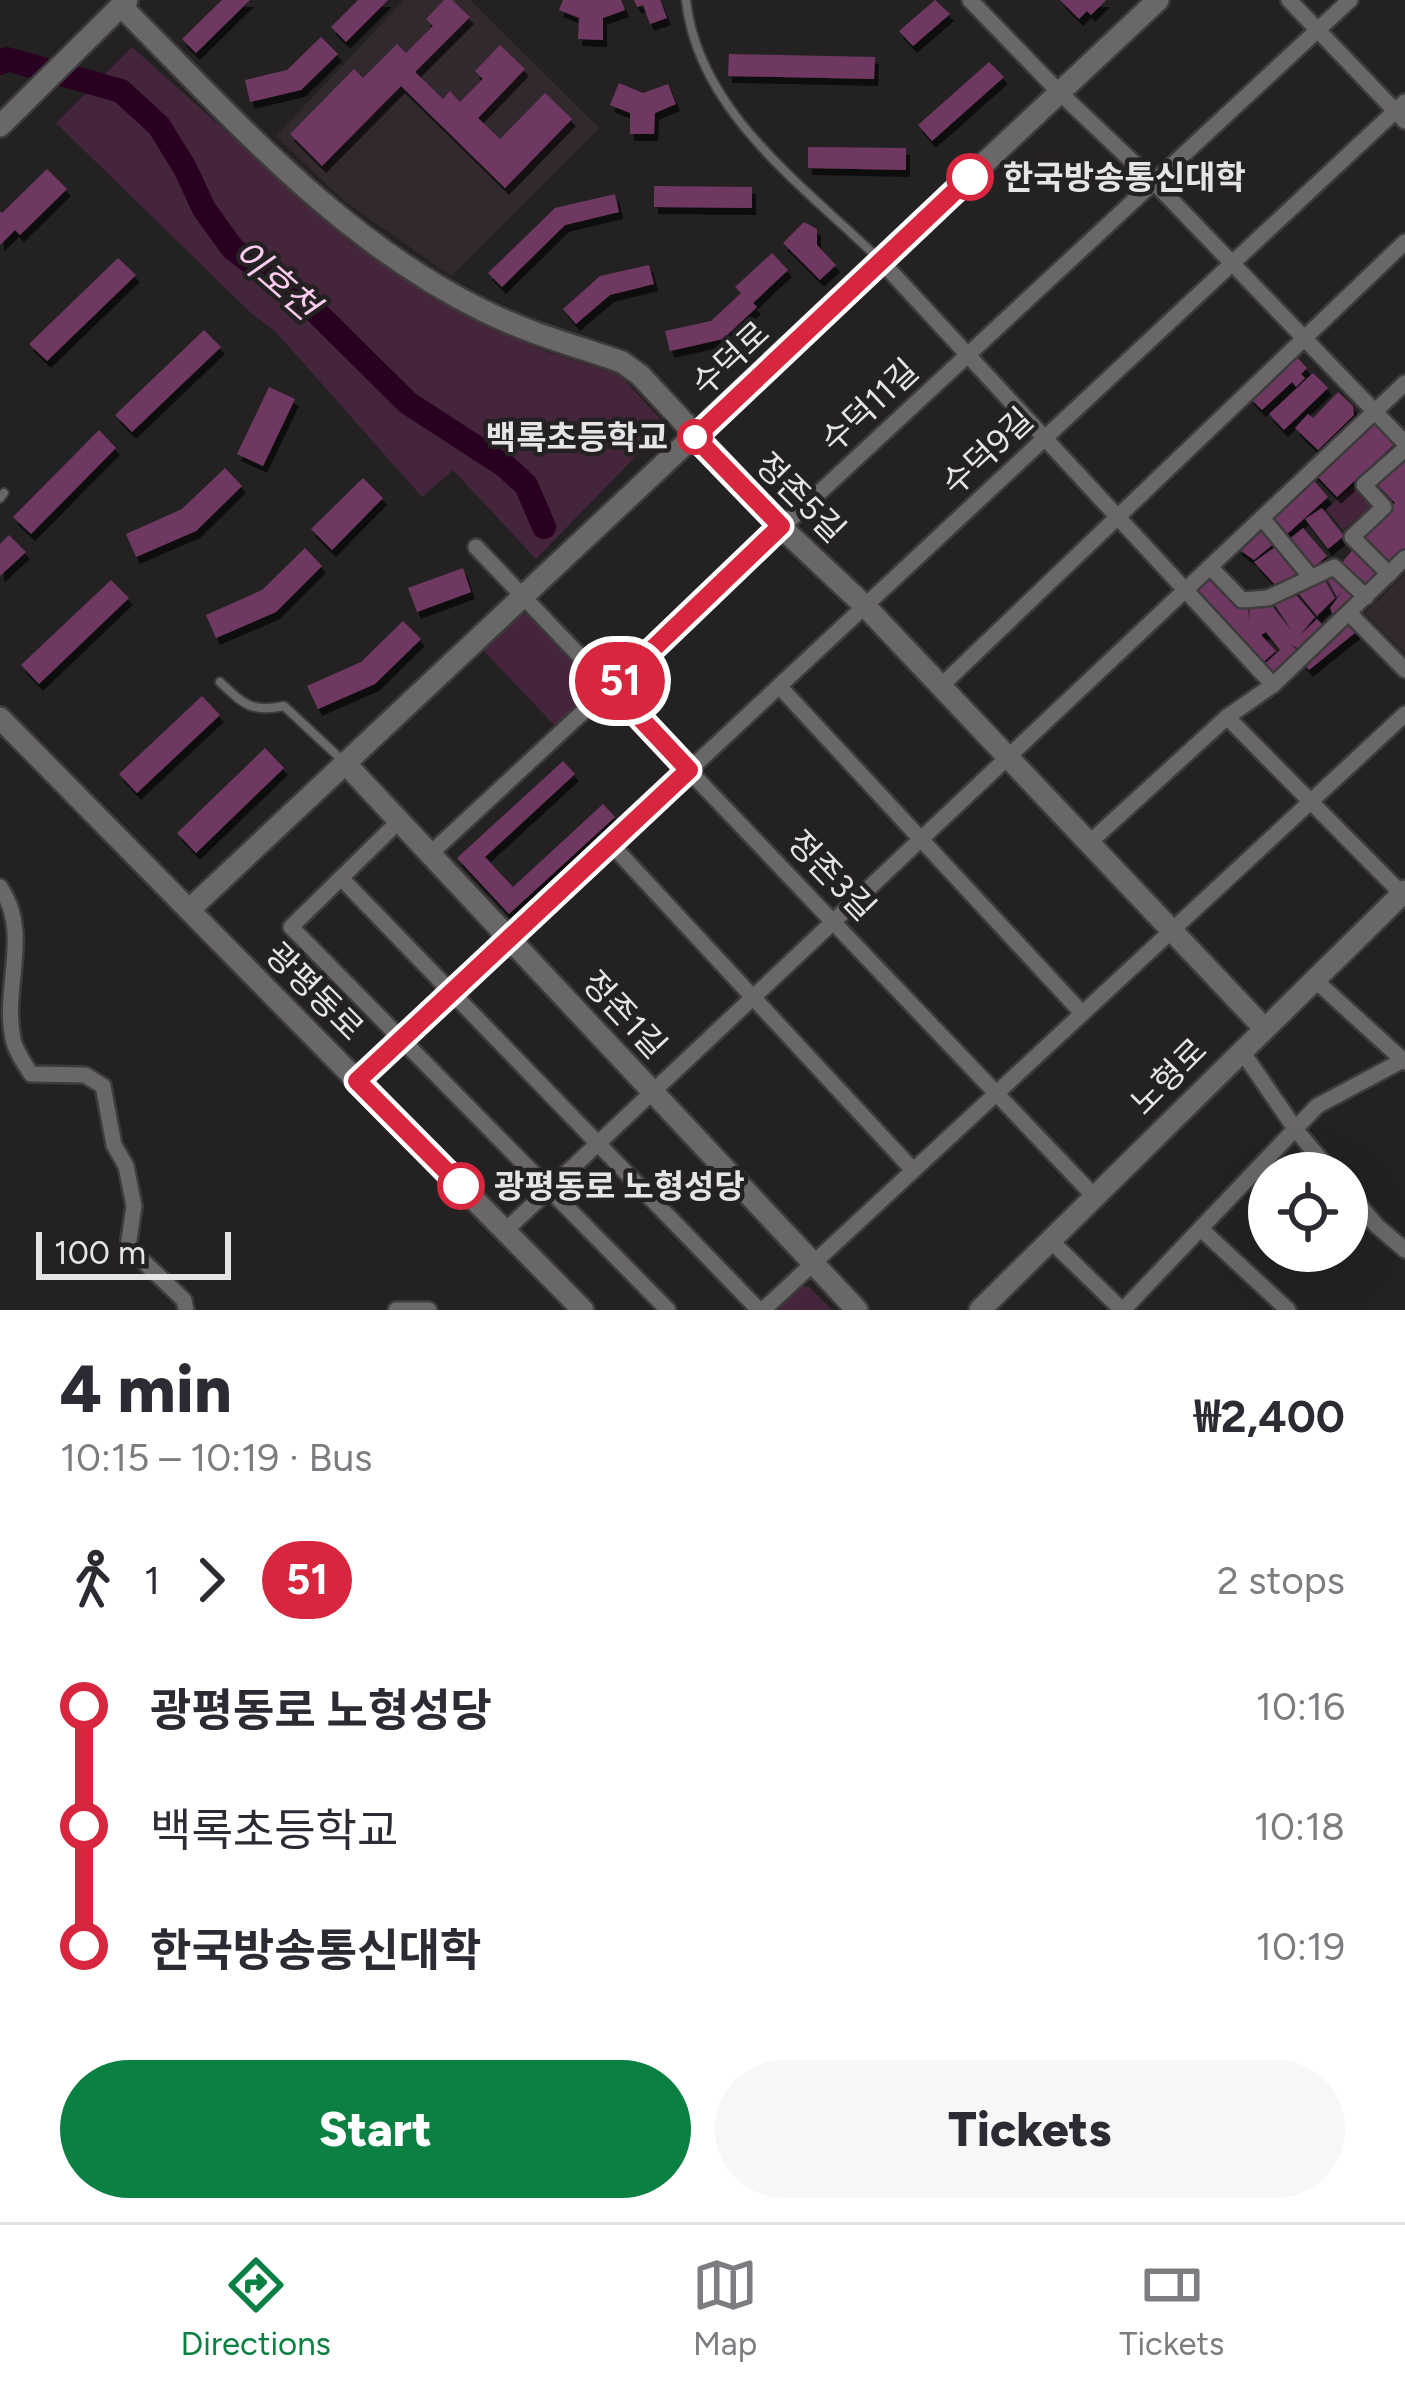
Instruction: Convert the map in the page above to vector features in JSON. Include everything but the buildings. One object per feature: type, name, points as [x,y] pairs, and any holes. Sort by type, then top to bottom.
[{"type":"main road","name":"수덕로","points":[[189,910],[1158,0]]},
{"type":"main road","points":[[0,125],[124,3]]},
{"type":"main road","name":"정존5길","points":[[124,3],[318,202],[398,259],[482,310],[622,362],[640,375],[1264,1028]]},
{"type":"main road","name":"광평동로","points":[[0,718],[584,1310]]},
{"type":"main road","name":"정존1길","points":[[344,763],[857,1310]]},
{"type":"main road","name":"노형로","points":[[980,1310],[1241,1050],[1401,903]]},
{"type":"street","points":[[970,0],[1154,182],[1405,446],[1364,485],[1384,507],[1352,536],[1389,574]]},
{"type":"street","points":[[1289,0],[1402,111]]},
{"type":"street","name":"수덕11길","points":[[430,854],[1350,0]]},
{"type":"street","name":"수덕9길","points":[[357,1081],[1232,263],[1402,111]]},
{"type":"street","points":[[941,686],[1405,242]]},
{"type":"street","points":[[881,261],[1273,685]]},
{"type":"street","points":[[505,1231],[1405,383]]},
{"type":"street","points":[[1262,518],[1310,576]]},
{"type":"street","name":"정존3길","points":[[476,547],[1094,1196]]},
{"type":"street","points":[[1089,843],[1227,717],[1273,685],[1405,559]]},
{"type":"street","points":[[1210,567],[1242,600],[1268,598],[1334,567],[1366,596]]},
{"type":"street","points":[[1349,613],[1405,670]]},
{"type":"street","points":[[779,686],[1082,1013]]},
{"type":"street","points":[[341,878],[761,1310],[1405,714]]},
{"type":"street","points":[[1227,717],[1401,903]]},
{"type":"street","points":[[399,821],[291,927],[668,1310]]},
{"type":"street","points":[[610,843],[913,1170]]},
{"type":"street","points":[[0,887],[19,927],[11,968],[13,1042],[31,1074],[85,1076],[103,1086],[114,1145],[126,1166],[134,1206],[128,1246],[184,1300],[186,1310]]},
{"type":"street","points":[[1050,1240],[1122,1310],[1317,1106],[1404,1061],[1315,980]]},
{"type":"street","points":[[1241,1050],[1314,1152]]},
{"type":"street","points":[[1368,1215],[1405,1250]]},
{"type":"street","points":[[1202,1230],[1288,1310]]},
{"type":"street","points":[[396,1310],[429,1310]]},
{"type":"lane","points":[[686,0],[696,52],[736,118],[881,261]]},
{"type":"lane","points":[[220,682],[258,712],[284,706],[344,763]]},
{"type":"shaded area","points":[[404,0],[470,0],[599,128],[451,276],[344,201],[276,136]]},
{"type":"shaded area","points":[[132,47],[352,244],[472,319],[545,351],[620,375],[666,425],[536,559],[453,470],[422,497],[276,332],[56,123]]},
{"type":"shaded area","points":[[1354,486],[1372,506],[1343,530],[1326,509]]},
{"type":"shaded area","points":[[1405,574],[1405,654],[1365,613]]},
{"type":"shaded area","points":[[517,614],[530,614],[594,681],[594,693],[557,728],[481,648]]},
{"type":"shaded area","points":[[799,1285],[809,1287],[832,1310],[774,1310]]},
{"type":"waterway","name":"이호천","points":[[0,63],[7,59],[121,91],[159,126],[204,209],[233,249],[314,310],[408,403],[505,466],[526,485],[544,527]]},
{"type":"bus line","name":"51","points":[[461,1186],[357,1081],[689,770],[612,688],[781,526],[695,437],[970,177]]},
{"type":"place","name":"한국방송통신대학","points":[[970,177]]},
{"type":"place","name":"백록초등학교","points":[[695,437]]},
{"type":"place","name":"광평동로 노형성당","points":[[461,1186]]}]
